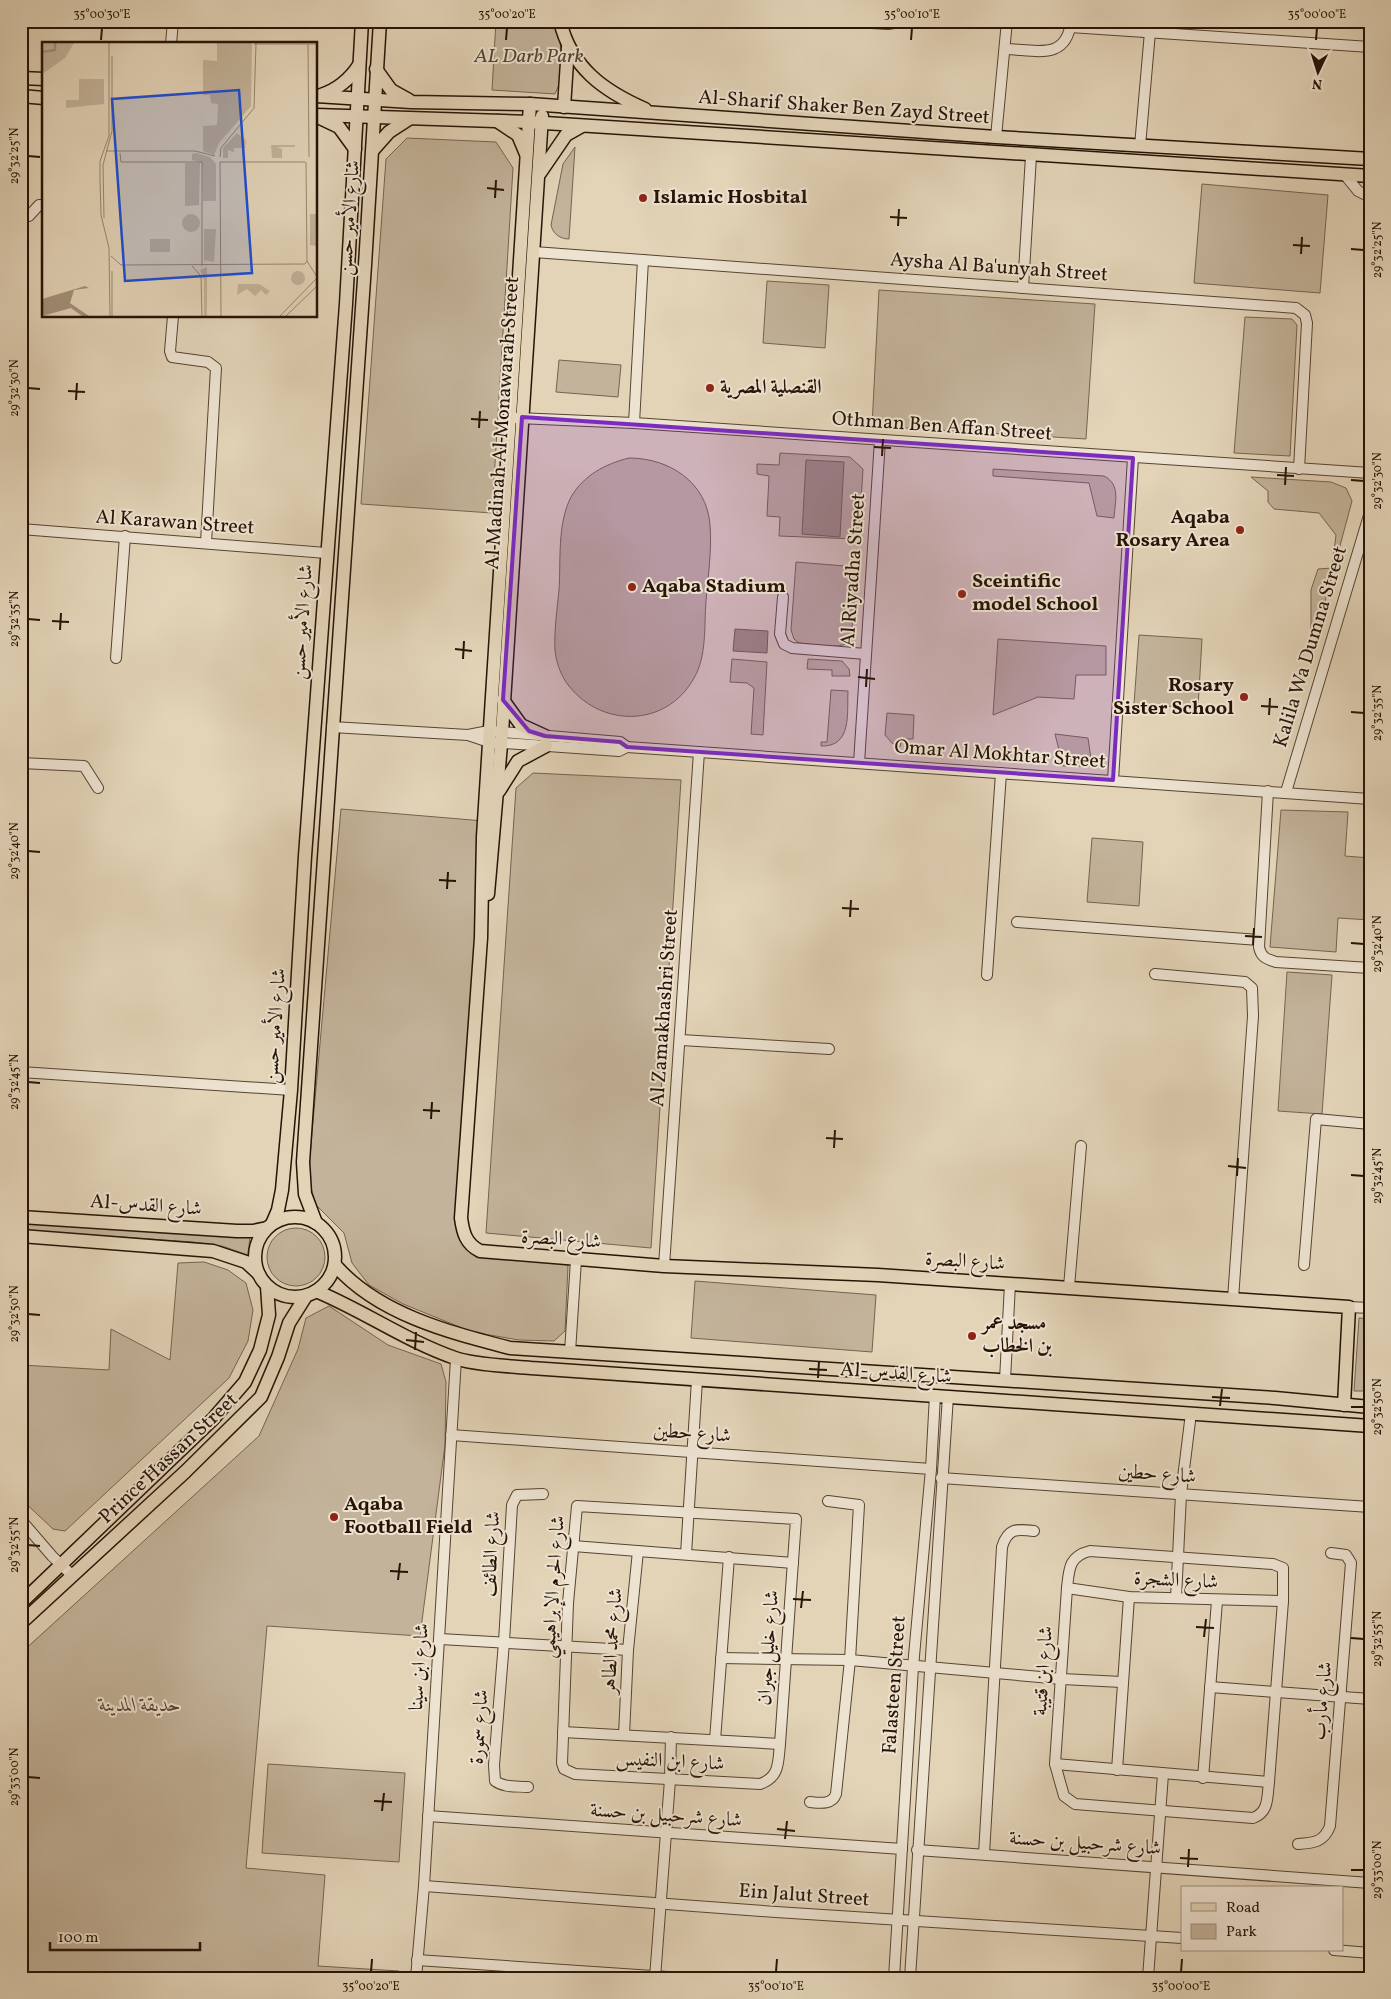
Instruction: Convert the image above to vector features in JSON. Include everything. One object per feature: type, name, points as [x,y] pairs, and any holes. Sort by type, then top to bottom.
[{"type":"main road","name":"شارع الأمير حسن","points":[[270,1226],[278,1210],[282,1190],[291,1090],[326,553],[336,445],[362,21]]},
{"type":"main road","name":"شارع الأمير حسن","points":[[316,1223],[306,1194],[303,1162],[373,150],[374,100],[380,21]]},
{"type":"main road","points":[[560,21],[568,47],[564,107]]},
{"type":"main road","points":[[568,47],[603,87],[621,99],[655,113]]},
{"type":"main road","points":[[318,96],[331,92],[347,80],[360,65]]},
{"type":"main road","points":[[376,69],[391,90],[411,102]]},
{"type":"main road","points":[[21,78],[42,79]]},
{"type":"main road","points":[[21,96],[42,98]]},
{"type":"main road","name":"Al-Sharif Shaker Ben Zayd Street","points":[[318,96],[411,102],[536,105],[996,138],[1370,159]]},
{"type":"main road","name":"Al Madinah Al Monawarah Street","points":[[495,737],[536,105]]},
{"type":"main road","name":"Al-Sharif Shaker Ben Zayd Street","points":[[318,116],[535,123],[1031,156],[1370,176]]},
{"type":"main road","points":[[318,117],[339,127],[355,149]]},
{"type":"main road","points":[[373,150],[389,132],[409,119]]},
{"type":"main road","points":[[497,121],[518,135],[532,175],[542,169],[566,135],[582,126]]},
{"type":"main road","points":[[890,130],[890,146]]},
{"type":"main road","points":[[1231,150],[1231,168]]},
{"type":"main road","name":"Al Madinah Al Monawarah Street","points":[[495,737],[503,700],[516,418],[534,252],[532,175]]},
{"type":"main road","points":[[336,445],[352,446]]},
{"type":"main road","points":[[497,795],[518,761],[545,741],[521,725],[503,700]]},
{"type":"main road","points":[[481,938],[487,907],[497,795],[495,737]]},
{"type":"main road","points":[[481,938],[481,873],[495,737]]},
{"type":"main road","points":[[306,845],[324,845]]},
{"type":"main road","name":"شارع البصرة","points":[[481,938],[461,1218],[465,1236],[474,1248],[480,1251],[664,1266],[1069,1287],[1349,1307]]},
{"type":"main road","name":"Al-شارع القدس","points":[[21,1217],[237,1231],[254,1231],[270,1226]]},
{"type":"main road","points":[[294,1217],[316,1223],[330,1236],[335,1255],[335,1264],[331,1275],[311,1294],[289,1297],[281,1295],[266,1286],[258,1272],[255,1261],[260,1237],[270,1226],[294,1217]]},
{"type":"main road","name":"Al-شارع القدس","points":[[21,1236],[213,1251],[246,1262],[258,1272]]},
{"type":"main road","name":"Al-شارع القدس","points":[[335,1264],[344,1276],[370,1295],[405,1315],[462,1336],[510,1348],[1005,1380],[1370,1407]]},
{"type":"main road","name":"Prince Hassan Street","points":[[21,1603],[213,1419],[245,1382],[260,1350],[269,1316],[266,1286]]},
{"type":"main road","name":"Al-شارع القدس","points":[[311,1294],[342,1302],[392,1331],[456,1359],[531,1368],[696,1380],[788,1384],[1370,1426]]},
{"type":"main road","name":"Prince Hassan Street","points":[[21,1623],[185,1472],[261,1397],[278,1357],[289,1323],[311,1294]]},
{"type":"main road","points":[[1344,1405],[1349,1307]]},
{"type":"main road","points":[[788,1384],[797,1377],[796,1371],[791,1366]]},
{"type":"main road","points":[[813,1368],[809,1372],[808,1380],[815,1387]]},
{"type":"main road","points":[[1058,1404],[1064,1399],[1066,1392],[1060,1384]]},
{"type":"main road","points":[[1082,1406],[1078,1401],[1078,1393],[1082,1387],[1088,1386]]},
{"type":"street","points":[[171,42],[173,21]]},
{"type":"street","points":[[839,21],[888,24],[905,21]]},
{"type":"street","points":[[996,138],[1006,49],[1007,21]]},
{"type":"street","points":[[1006,49],[1044,50],[1060,48],[1068,37],[1070,24],[1150,32],[1370,46]]},
{"type":"street","points":[[1140,146],[1150,32]]},
{"type":"street","points":[[1023,288],[1031,156]]},
{"type":"street","points":[[1345,175],[1358,192],[1370,197]]},
{"type":"street","points":[[21,218],[29,216],[39,205],[42,206]]},
{"type":"street","name":"Aysha Al Ba'unyah Street","points":[[534,252],[1296,308],[1306,315],[1308,328],[1299,469]]},
{"type":"street","points":[[634,423],[643,260]]},
{"type":"street","points":[[173,318],[170,351],[172,357],[179,360],[208,362],[216,368],[206,543]]},
{"type":"street","name":"Othman Ben Affan Street","points":[[516,418],[634,423],[1370,474]]},
{"type":"street","name":"Al Riyadha Street","points":[[859,763],[880,440]]},
{"type":"street","points":[[1113,780],[1133,458]]},
{"type":"street","name":"Kalila Wa Dumna Street","points":[[1286,792],[1370,512]]},
{"type":"street","name":"Al Karawan Street","points":[[21,530],[125,536],[326,553]]},
{"type":"street","points":[[116,658],[125,536]]},
{"type":"street","points":[[783,597],[780,634],[784,644],[792,648],[866,654]]},
{"type":"street","name":"Omar Al Mokhtar Street","points":[[332,727],[545,741],[620,742],[627,747],[1370,799]]},
{"type":"street","name":"Al Zamakhashri Street","points":[[664,1266],[681,1040],[699,752]]},
{"type":"street","points":[[21,763],[84,766],[98,788]]},
{"type":"street","points":[[987,975],[1001,773]]},
{"type":"street","points":[[1268,791],[1259,940],[1260,953],[1269,960],[1370,968]]},
{"type":"street","points":[[1017,922],[1259,940]]},
{"type":"street","points":[[1155,974],[1245,982],[1252,988],[1251,1036],[1233,1299]]},
{"type":"street","points":[[681,1040],[829,1049]]},
{"type":"street","points":[[21,1072],[291,1090]]},
{"type":"street","points":[[1304,1266],[1316,1119],[1370,1124]]},
{"type":"street","points":[[1069,1287],[1081,1146]]},
{"type":"street","points":[[570,1352],[576,1260]]},
{"type":"street","points":[[1005,1380],[1010,1284]]},
{"type":"street","points":[[1349,1307],[1370,1308]]},
{"type":"street","name":"شارع ابن سينا","points":[[416,1978],[440,1640],[456,1359]]},
{"type":"street","points":[[686,1554],[696,1380]]},
{"type":"street","name":"Falasteen Street","points":[[894,1978],[913,1667],[931,1469],[935,1395]]},
{"type":"street","name":"Falasteen Street","points":[[910,1978],[941,1478],[948,1396]]},
{"type":"street","points":[[1176,1598],[1181,1494],[1191,1413]]},
{"type":"street","name":"شارع حطين","points":[[451,1435],[931,1469]]},
{"type":"street","name":"شارع حطين","points":[[941,1478],[1370,1507]]},
{"type":"street","name":"شارع الطائف","points":[[504,1642],[512,1505],[518,1495],[543,1494]]},
{"type":"street","points":[[810,1802],[829,1801],[836,1794],[850,1660],[859,1505],[828,1501]]},
{"type":"street","name":"شارع الحرم الإبراهيمي","points":[[564,1769],[562,1763],[566,1647],[577,1506],[796,1519]]},
{"type":"street","name":"شارع خليل جبران","points":[[774,1778],[777,1771],[780,1744],[796,1519]]},
{"type":"street","points":[[21,1520],[72,1575]]},
{"type":"street","points":[[984,1854],[1002,1547],[1006,1536],[1011,1532],[1034,1530]]},
{"type":"street","points":[[573,1546],[793,1563]]},
{"type":"street","name":"شارع محمد الطاهر","points":[[624,1735],[628,1650],[638,1551]]},
{"type":"street","name":"شارع ابن قتيبة","points":[[1269,1782],[1266,1808],[1262,1813],[1253,1818],[1075,1804],[1064,1796],[1055,1764],[1070,1563],[1076,1556],[1090,1551],[1273,1564],[1283,1568],[1284,1601]]},
{"type":"street","name":"شارع مأرب","points":[[1298,1844],[1320,1841],[1326,1836],[1330,1826],[1351,1563],[1346,1555],[1331,1553]]},
{"type":"street","points":[[715,1740],[728,1558]]},
{"type":"street","name":"شارع الشجرة","points":[[1067,1588],[1129,1597],[1217,1601],[1284,1601]]},
{"type":"street","points":[[1118,1770],[1122,1682],[1129,1597]]},
{"type":"street","points":[[1203,1778],[1217,1601]]},
{"type":"street","points":[[1055,1764],[1203,1778],[1269,1782],[1284,1601]]},
{"type":"street","points":[[440,1640],[628,1650]]},
{"type":"street","name":"شارع سمورة","points":[[504,1642],[494,1776],[496,1781],[505,1786],[528,1787]]},
{"type":"street","points":[[721,1658],[850,1660],[913,1667],[929,1666],[1062,1679],[1122,1682]]},
{"type":"street","points":[[1210,1687],[1370,1699]]},
{"type":"street","points":[[563,1732],[780,1744]]},
{"type":"street","points":[[655,1977],[670,1780],[671,1738]]},
{"type":"street","name":"شارع ابن النفيس","points":[[564,1769],[575,1774],[760,1784],[774,1778]]},
{"type":"street","points":[[1148,1978],[1163,1774]]},
{"type":"street","name":"شارع شرحبيل بن حسنة","points":[[428,1816],[902,1849]]},
{"type":"street","name":"شارع شرحبيل بن حسنة","points":[[917,1850],[1370,1883]]},
{"type":"street","name":"Ein Jalut Street","points":[[424,1886],[1181,1938]]},
{"type":"street","points":[[1344,1951],[1370,1953]]},
{"type":"street","points":[[417,1960],[683,1978]]},
{"type":"highlighted area","points":[[522,417],[1133,458],[1113,780],[627,747],[620,742],[545,736],[529,731],[503,700]]},
{"type":"green space","name":"AL Darb Park","points":[[496,21],[556,21],[565,71],[555,94],[492,90]]},
{"type":"green space","points":[[407,138],[496,142],[513,168],[492,513],[361,504],[386,159]]},
{"type":"green space","points":[[575,147],[569,239],[566,239],[555,233],[551,225],[563,164]]},
{"type":"green space","points":[[1202,184],[1328,195],[1320,293],[1194,283]]},
{"type":"green space","points":[[767,281],[829,285],[825,348],[763,343]]},
{"type":"green space","points":[[879,290],[1095,304],[1086,439],[872,426]]},
{"type":"green space","points":[[1245,317],[1292,319],[1297,325],[1290,456],[1234,453]]},
{"type":"green space","points":[[559,360],[621,365],[618,397],[556,392]]},
{"type":"green space","points":[[780,453],[850,457],[863,469],[859,533],[856,539],[779,536],[780,517],[767,516],[769,476],[757,474],[757,464],[779,465]]},
{"type":"green space","name":"Aqaba Stadium","points":[[629,458],[658,462],[683,475],[702,496],[710,525],[704,641],[698,669],[682,695],[667,707],[650,714],[632,716],[613,714],[596,708],[580,697],[562,675],[555,650],[562,531],[571,497],[582,482],[596,472]]},
{"type":"green space","points":[[993,469],[1104,476],[1113,484],[1115,489],[1114,518],[1097,516],[1089,483],[993,476]]},
{"type":"green space","points":[[1251,477],[1331,482],[1346,488],[1352,501],[1316,635],[1311,633],[1311,590],[1318,569],[1332,568],[1336,535],[1319,513],[1274,509],[1268,502],[1268,491]]},
{"type":"green space","points":[[796,562],[857,567],[851,641],[839,646],[826,646],[799,643],[794,639],[791,630]]},
{"type":"green space","points":[[1139,635],[1202,639],[1198,708],[1134,704]]},
{"type":"green space","points":[[998,639],[1106,646],[1106,675],[1076,675],[1074,699],[1038,697],[993,715]]},
{"type":"green space","points":[[732,659],[767,662],[763,735],[751,734],[754,688],[747,683],[730,682]]},
{"type":"green space","points":[[808,659],[842,661],[849,669],[850,676],[832,676],[832,670],[807,669]]},
{"type":"green space","points":[[831,690],[848,691],[846,728],[838,741],[831,745],[821,746],[821,742],[827,742]]},
{"type":"green space","points":[[887,713],[914,715],[913,739],[902,739],[900,747],[892,743],[885,735]]},
{"type":"green space","points":[[1055,734],[1088,738],[1092,766],[1063,766]]},
{"type":"green space","points":[[533,773],[681,780],[651,1248],[486,1233],[516,788]]},
{"type":"green space","points":[[341,809],[484,821],[460,1234],[478,1254],[561,1261],[568,1266],[565,1331],[554,1341],[519,1340],[472,1332],[403,1304],[369,1285],[352,1263],[344,1233],[316,1205],[308,1178]]},
{"type":"green space","points":[[1281,810],[1348,812],[1345,856],[1370,858],[1370,920],[1338,918],[1336,952],[1270,947]]},
{"type":"green space","points":[[1092,838],[1143,842],[1139,906],[1087,902]]},
{"type":"green space","points":[[1287,972],[1332,975],[1322,1114],[1278,1111]]},
{"type":"green space","points":[[21,1224],[250,1236],[248,1255],[222,1246],[193,1242],[21,1230]]},
{"type":"green space","points":[[290,1228],[302,1228],[317,1236],[325,1251],[325,1263],[317,1278],[302,1286],[290,1286],[275,1278],[267,1263],[267,1251],[275,1236]]},
{"type":"green space","points":[[204,1262],[228,1270],[246,1283],[253,1310],[248,1341],[229,1378],[65,1531],[53,1529],[21,1499],[21,1365],[109,1370],[111,1329],[170,1360],[178,1263]]},
{"type":"green space","points":[[695,1281],[876,1295],[872,1352],[691,1338]]},
{"type":"green space","name":"حديقة المدينة","points":[[329,1306],[388,1345],[441,1364],[446,1382],[445,1445],[420,1636],[267,1626],[246,1868],[325,1875],[318,1966],[399,1971],[399,1978],[21,1978],[21,1653],[259,1436],[298,1349],[306,1318]]},
{"type":"green space","points":[[1359,1318],[1370,1319],[1370,1391],[1354,1391]]},
{"type":"green space","points":[[268,1764],[405,1773],[399,1862],[262,1853]]},
{"type":"shaded area","points":[[806,460],[844,462],[840,537],[802,534]]},
{"type":"shaded area","points":[[735,629],[768,631],[767,653],[733,651]]},
{"type":"place","name":"Islamic Hosbital","points":[[643,198]]},
{"type":"place","name":"القنصلية المصرية","points":[[710,388]]},
{"type":"place","name":"Aqaba Rosary Area","points":[[1240,530]]},
{"type":"place","name":"Aqaba Stadium","points":[[632,587]]},
{"type":"place","name":"Sceintific model School","points":[[962,594]]},
{"type":"place","name":"Rosary Sister School","points":[[1244,697]]},
{"type":"place","name":"مسجد عمر بن الخطاب","points":[[972,1336]]},
{"type":"place","name":"Aqaba Football Field","points":[[334,1517]]}]
